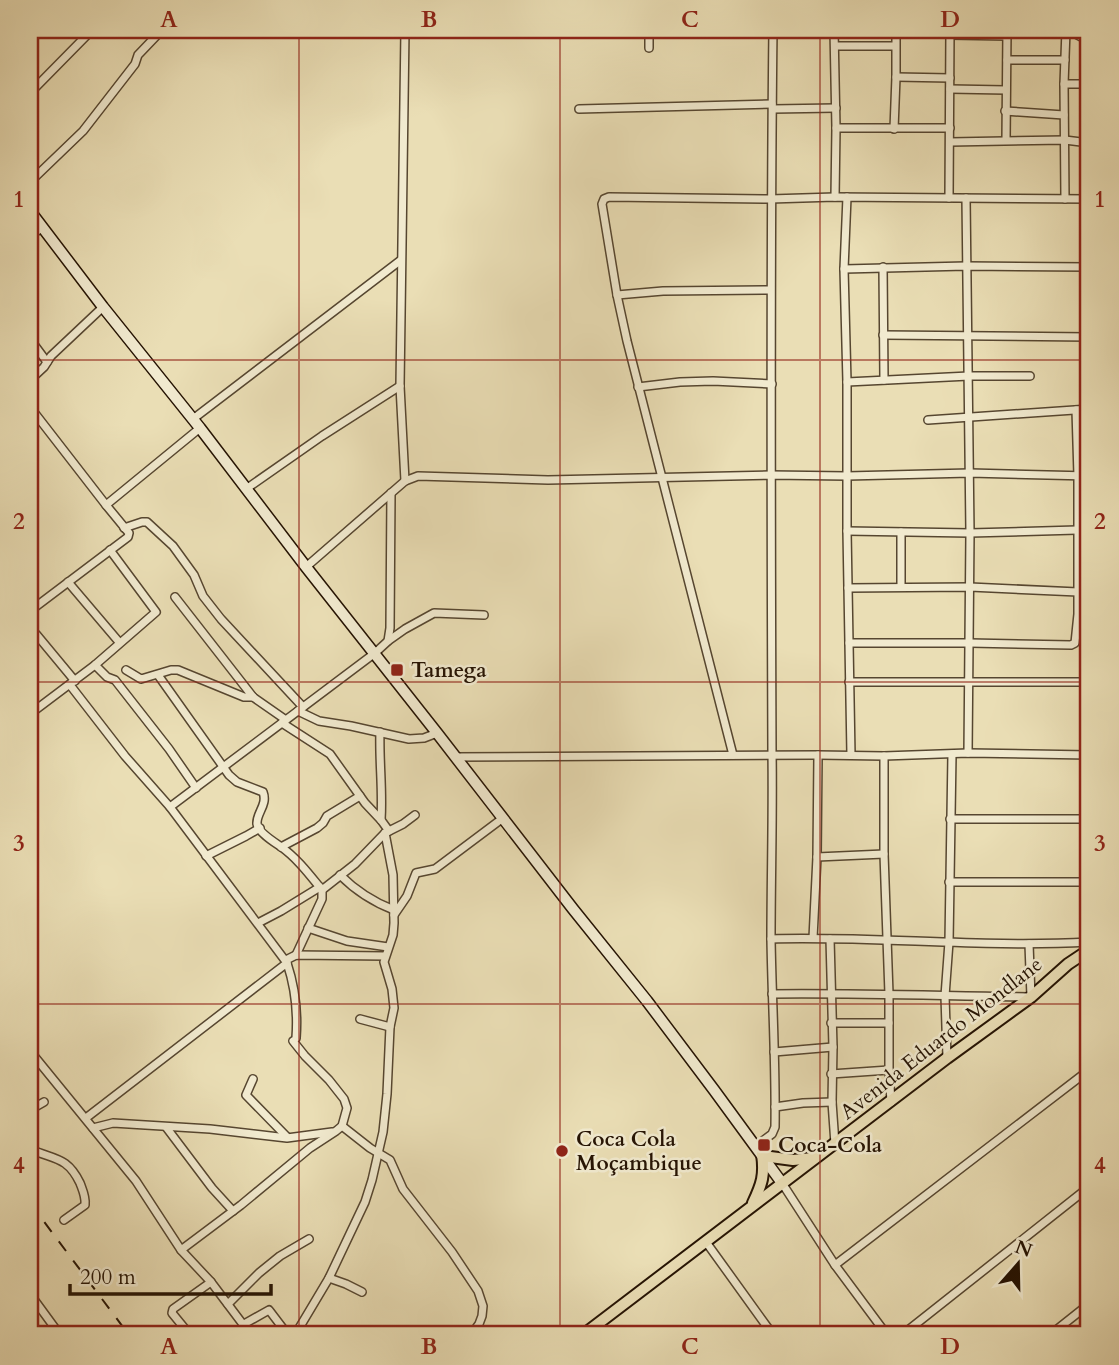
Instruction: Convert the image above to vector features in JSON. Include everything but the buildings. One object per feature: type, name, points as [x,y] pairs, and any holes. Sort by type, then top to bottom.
[{"type":"main road","points":[[30,211],[647,1001],[782,1183]]},
{"type":"main road","name":"Avenida Eduardo Mondlane","points":[[583,1335],[1031,997],[1068,964],[1089,950]]},
{"type":"main road","points":[[760,1152],[793,1160],[815,1158]]},
{"type":"main road","points":[[752,1205],[763,1180],[760,1152]]},
{"type":"street","points":[[30,93],[92,30]]},
{"type":"street","points":[[405,30],[400,386],[405,481]]},
{"type":"street","points":[[649,30],[649,48]]},
{"type":"street","points":[[760,1152],[775,1127],[771,939],[770,475],[773,30]]},
{"type":"street","points":[[834,30],[835,197]]},
{"type":"street","points":[[894,129],[895,30]]},
{"type":"street","points":[[1065,199],[1064,84],[1068,30],[1089,40]]},
{"type":"street","points":[[30,182],[83,131],[135,64],[138,55],[160,32]]},
{"type":"street","points":[[950,198],[950,32],[1007,33],[1006,140]]},
{"type":"street","points":[[835,46],[895,46]]},
{"type":"street","points":[[1006,60],[1065,60]]},
{"type":"street","points":[[896,77],[950,78]]},
{"type":"street","points":[[1064,84],[1089,84]]},
{"type":"street","points":[[950,89],[1006,90]]},
{"type":"street","points":[[579,109],[835,108]]},
{"type":"street","points":[[1005,111],[1064,115]]},
{"type":"street","points":[[836,128],[950,128]]},
{"type":"street","points":[[950,142],[1065,140],[1089,143]]},
{"type":"street","points":[[847,197],[844,269],[851,755]]},
{"type":"street","points":[[966,198],[970,473],[968,753]]},
{"type":"street","points":[[733,755],[638,387],[617,295],[602,204],[604,199],[1089,199]]},
{"type":"street","points":[[30,237],[42,227]]},
{"type":"street","points":[[106,505],[196,424],[401,260]]},
{"type":"street","points":[[883,267],[884,380]]},
{"type":"street","points":[[844,269],[1089,267]]},
{"type":"street","points":[[617,295],[663,291],[770,290]]},
{"type":"street","points":[[30,380],[51,356],[103,307]]},
{"type":"street","points":[[883,335],[1089,337]]},
{"type":"street","points":[[30,339],[47,362]]},
{"type":"street","points":[[847,382],[1030,376]]},
{"type":"street","points":[[638,387],[713,381],[772,384]]},
{"type":"street","points":[[246,489],[400,386]]},
{"type":"street","points":[[30,407],[129,535],[30,611]]},
{"type":"street","points":[[928,420],[1089,409]]},
{"type":"street","points":[[849,643],[1075,643],[1076,410]]},
{"type":"street","points":[[306,567],[405,481],[418,476],[548,480],[970,473],[1089,476]]},
{"type":"street","points":[[388,641],[391,493]]},
{"type":"street","points":[[124,528],[147,522],[173,545],[220,619],[301,709],[319,721],[416,739],[437,733]]},
{"type":"street","points":[[847,531],[970,533],[1077,530]]},
{"type":"street","points":[[901,532],[901,587]]},
{"type":"street","points":[[1077,546],[1089,546]]},
{"type":"street","points":[[30,713],[95,665],[156,610],[110,550]]},
{"type":"street","points":[[68,582],[119,642]]},
{"type":"street","points":[[848,588],[970,587],[1077,593]]},
{"type":"street","points":[[176,597],[253,697],[330,754],[381,820],[387,832],[393,875],[394,913],[393,935],[385,956],[394,1008],[390,1027],[383,1132],[365,1202],[329,1278],[295,1335]]},
{"type":"street","points":[[170,807],[405,629],[434,613],[484,615]]},
{"type":"street","points":[[1077,614],[1089,614]]},
{"type":"street","points":[[30,629],[287,961],[293,979],[298,1022],[295,1039],[305,1056],[330,1080],[344,1099],[347,1108],[339,1129],[310,1147],[181,1250]]},
{"type":"street","points":[[95,665],[107,677],[115,680],[196,788]]},
{"type":"street","points":[[126,670],[141,679],[178,670],[244,697],[253,697]]},
{"type":"street","points":[[86,1118],[296,955],[322,900],[321,889],[297,860],[269,839],[257,824],[265,795],[259,789],[237,782],[223,768],[158,675]]},
{"type":"street","points":[[849,681],[1089,682]]},
{"type":"street","points":[[380,732],[381,820]]},
{"type":"street","points":[[947,1058],[945,996],[949,942],[952,754]]},
{"type":"street","points":[[455,757],[1089,754]]},
{"type":"street","points":[[813,938],[818,755]]},
{"type":"street","points":[[884,756],[891,1102]]},
{"type":"street","points":[[281,847],[317,828],[327,816],[360,796]]},
{"type":"street","points":[[258,923],[321,889],[355,864],[387,832],[415,815]]},
{"type":"street","points":[[394,913],[407,896],[416,873],[435,869],[503,818]]},
{"type":"street","points":[[950,818],[1089,819]]},
{"type":"street","points":[[206,856],[260,828]]},
{"type":"street","points":[[817,857],[884,854]]},
{"type":"street","points":[[340,875],[354,889],[394,913]]},
{"type":"street","points":[[949,882],[1089,882]]},
{"type":"street","points":[[308,928],[347,940],[388,947]]},
{"type":"street","points":[[771,939],[1029,944],[1089,942]]},
{"type":"street","points":[[830,939],[831,1074],[835,1144]]},
{"type":"street","points":[[772,994],[1031,997],[1029,944]]},
{"type":"street","points":[[296,955],[385,956]]},
{"type":"street","points":[[360,1019],[390,1027]]},
{"type":"street","points":[[831,1023],[889,1023]]},
{"type":"street","points":[[774,1052],[832,1047]]},
{"type":"street","points":[[30,1051],[136,1181],[181,1250],[211,1282],[251,1335]]},
{"type":"street","points":[[831,1074],[889,1070]]},
{"type":"street","points":[[835,1265],[1089,1070]]},
{"type":"street","points":[[253,1079],[246,1095],[287,1138]]},
{"type":"street","points":[[30,1110],[44,1102]]},
{"type":"street","points":[[775,1107],[832,1102]]},
{"type":"street","points":[[93,1128],[113,1124],[210,1129],[287,1138],[339,1129],[390,1160],[403,1189],[452,1252],[478,1291],[483,1306],[482,1316],[471,1335]]},
{"type":"street","points":[[166,1127],[233,1211]]},
{"type":"street","points":[[30,1149],[60,1160],[74,1171],[85,1194],[85,1205],[64,1220]]},
{"type":"street","points":[[782,1183],[835,1265],[887,1335]]},
{"type":"street","points":[[902,1335],[1089,1187]]},
{"type":"street","points":[[228,1304],[279,1256],[309,1239]]},
{"type":"street","points":[[706,1242],[768,1328],[770,1335]]},
{"type":"street","points":[[329,1278],[362,1292]]},
{"type":"street","points":[[190,1335],[172,1313],[173,1309],[211,1282]]},
{"type":"street","points":[[30,1294],[60,1335]]},
{"type":"street","points":[[1050,1335],[1089,1304]]},
{"type":"street","points":[[244,1324],[269,1310],[288,1335]]},
{"type":"railway","points":[[30,1203],[129,1335]]},
{"type":"place","name":"Tamega","points":[[397,670]]},
{"type":"place","name":"Coca-Cola","points":[[764,1145]]},
{"type":"place","name":"Coca Cola Moçambique","points":[[562,1151]]}]
